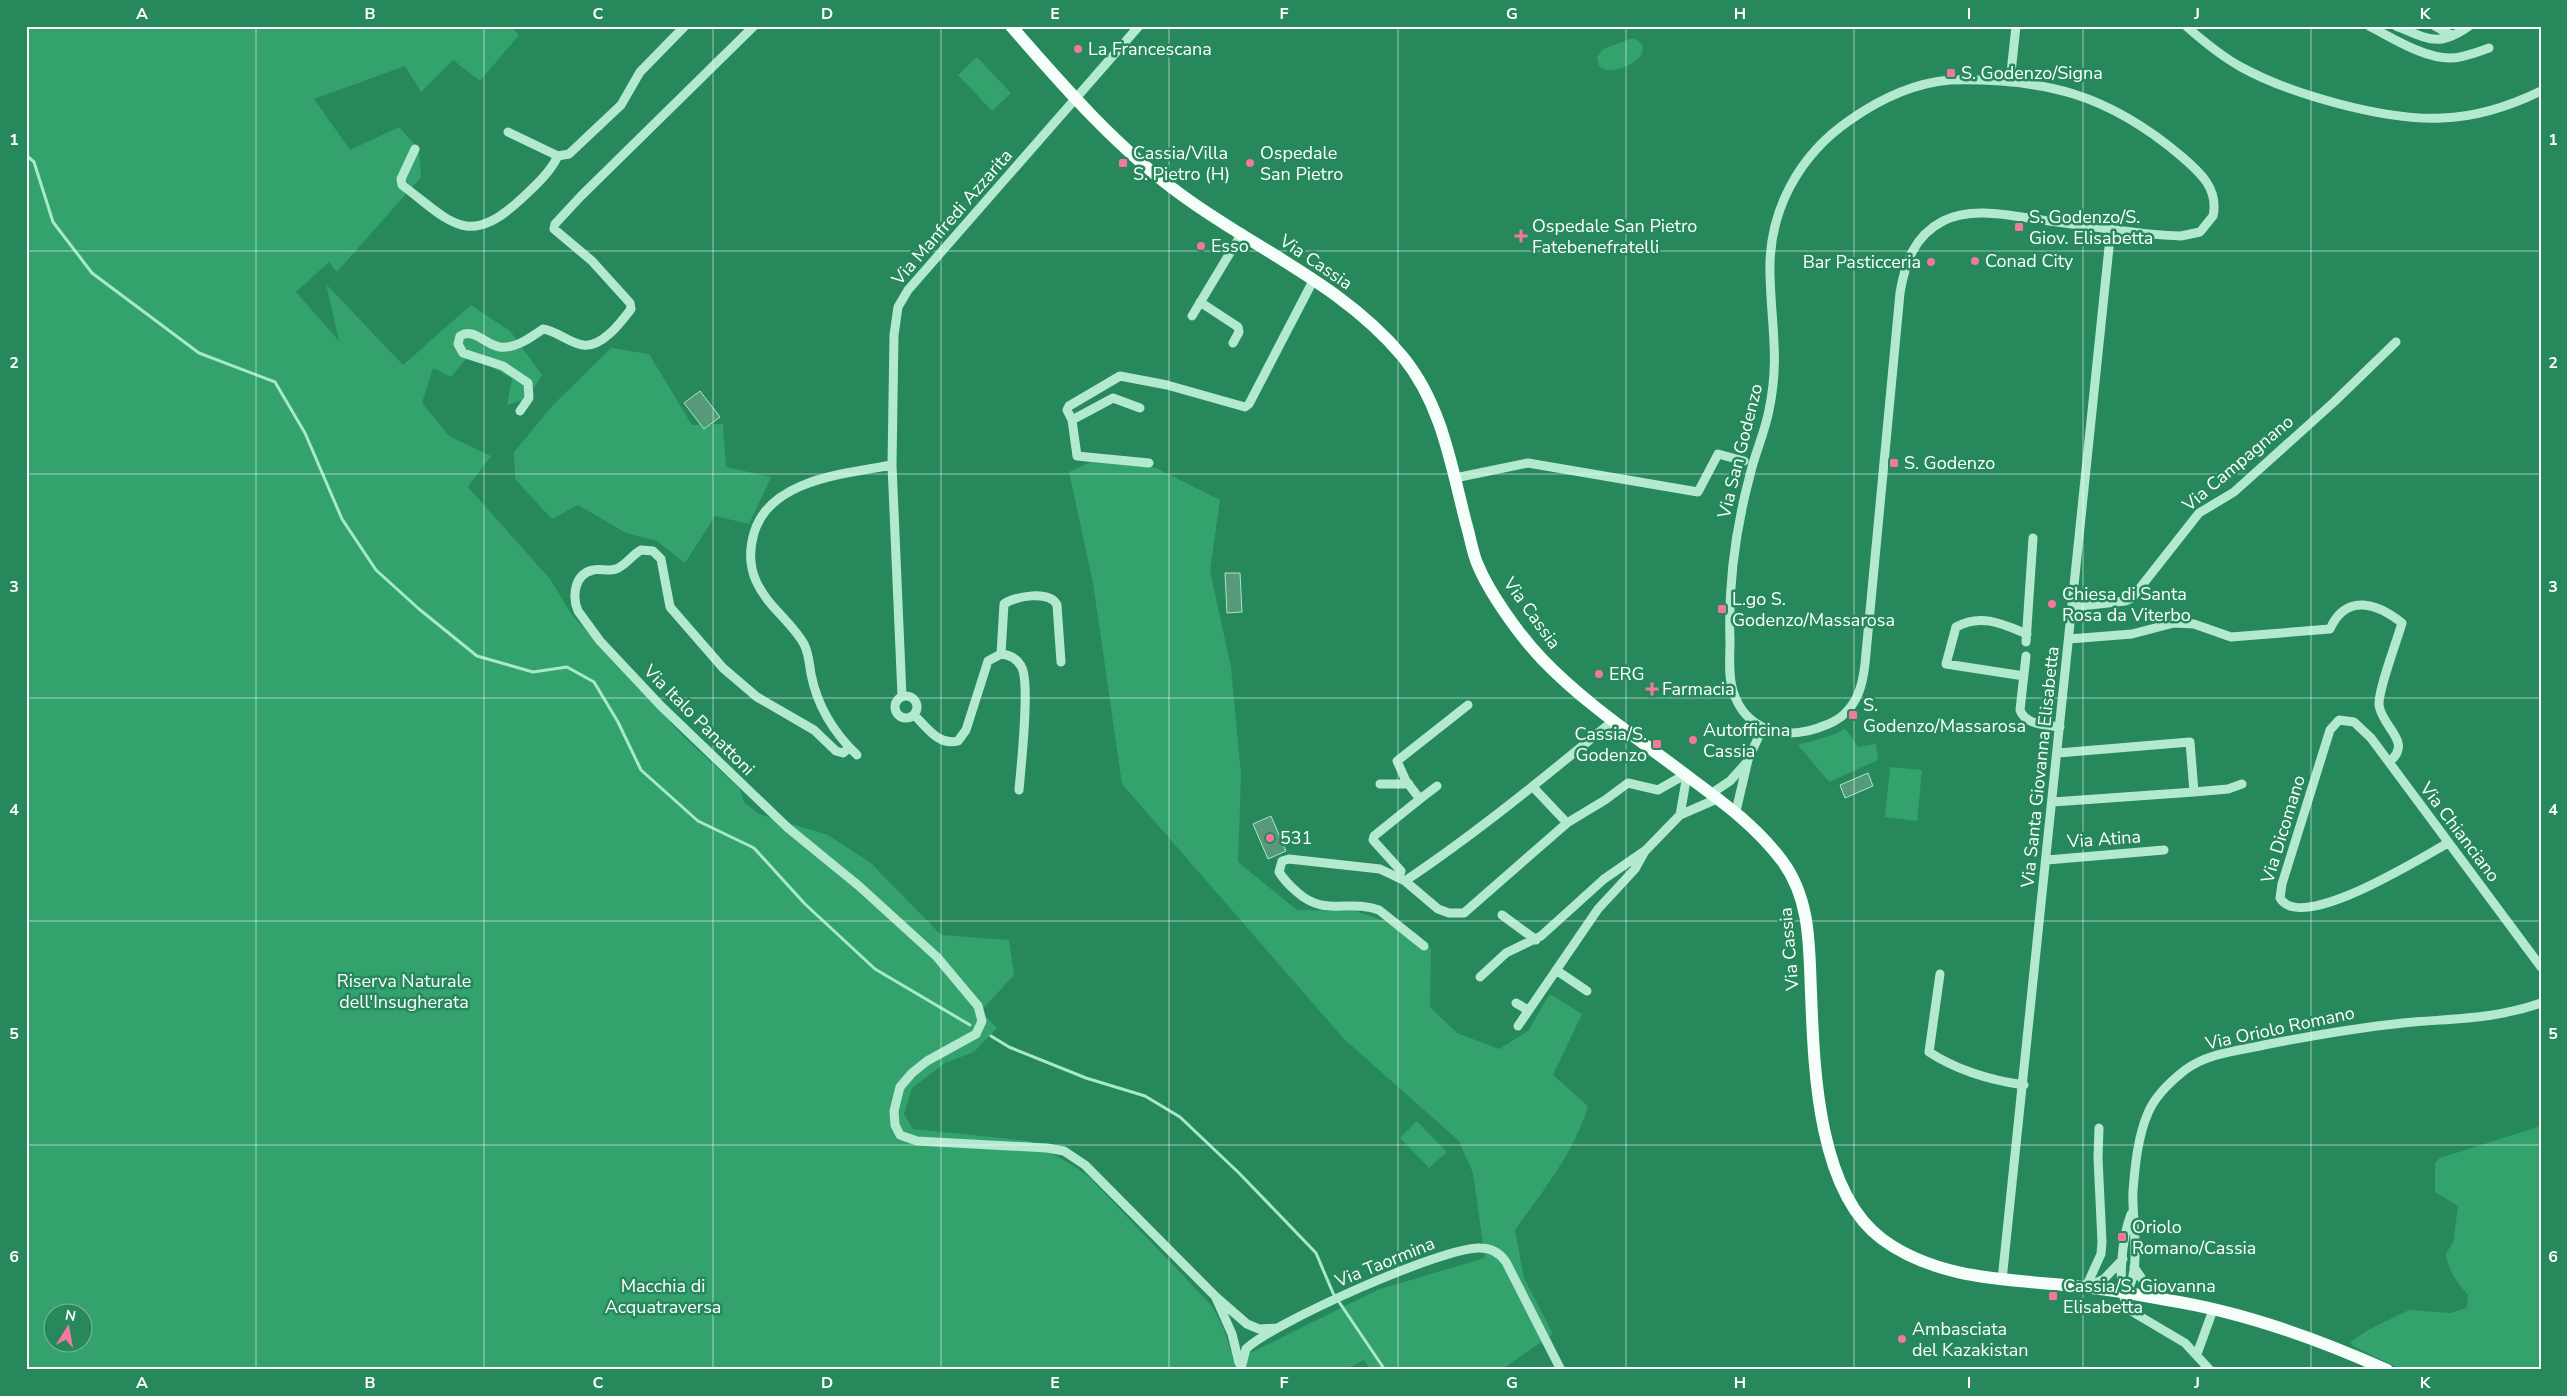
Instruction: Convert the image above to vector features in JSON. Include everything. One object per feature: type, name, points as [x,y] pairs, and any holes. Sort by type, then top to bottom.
[{"type":"main road","name":"Via Cassia","points":[[1010,26],[1077,99],[1168,185],[1314,279],[1368,322],[1392,346],[1414,373],[1436,411],[1477,563],[1502,605],[1542,658],[1614,720],[1736,811],[1783,862],[1798,888],[1804,904],[1809,944],[1816,1060],[1826,1133],[1837,1178],[1852,1207],[1870,1229],[1896,1248],[1947,1269],[1974,1276],[2002,1280],[2086,1287],[2165,1299],[2213,1310],[2291,1330],[2387,1370]]},
{"type":"street","points":[[508,132],[558,156],[569,154],[621,105],[640,72],[685,26]]},
{"type":"street","points":[[520,411],[529,398],[528,383],[503,366],[463,353],[458,344],[460,336],[465,333],[474,333],[499,347],[525,341],[543,329],[583,345],[593,344],[614,331],[631,309],[630,303],[592,261],[554,229],[555,224],[587,190],[754,26]]},
{"type":"street","name":"Via Manfredi Azzarita","points":[[892,465],[894,328],[896,313],[902,298],[1139,26]]},
{"type":"street","points":[[2010,82],[2016,26]]},
{"type":"street","points":[[2186,26],[2227,59],[2264,78],[2327,100],[2389,114],[2420,118],[2458,117],[2503,107],[2541,91]]},
{"type":"street","points":[[2369,26],[2416,49],[2443,58],[2453,58],[2488,48]]},
{"type":"street","points":[[2396,26],[2430,40],[2443,41],[2469,26]]},
{"type":"street","points":[[2435,26],[2451,35]]},
{"type":"street","name":"Via San Godenzo","points":[[1935,82],[2010,82],[2079,96],[2116,110],[2160,138],[2202,175],[2211,191],[2214,205],[2213,216],[2200,232],[2177,236],[2111,228],[1990,214],[1968,214],[1938,224],[1926,233],[1913,249],[1903,276],[1865,664],[1861,688],[1850,709],[1831,723],[1793,734],[1763,728],[1742,708],[1732,688],[1730,575],[1741,508],[1767,419],[1776,374],[1770,271],[1782,201],[1795,177],[1824,140],[1853,118],[1883,100],[1912,87],[1935,82]]},
{"type":"street","points":[[415,149],[402,180],[402,185],[448,220],[462,226],[477,227],[489,224],[501,217],[551,171],[558,156]]},
{"type":"street","name":"Via Santa Giovanna Elisabetta","points":[[2002,1280],[2024,1085],[2111,228]]},
{"type":"street","points":[[1192,316],[1242,233]]},
{"type":"street","points":[[1150,463],[1077,456],[1072,420],[1068,414],[1069,406],[1120,376],[1167,385],[1245,407],[1249,404],[1314,279]]},
{"type":"street","points":[[1200,302],[1238,327],[1239,332],[1233,343]]},
{"type":"street","name":"Via Campagnano","points":[[2073,607],[2125,601],[2132,598],[2199,513],[2234,492],[2334,402],[2396,342]]},
{"type":"street","points":[[1072,420],[1113,398],[1140,408]]},
{"type":"street","points":[[1455,478],[1528,463],[1698,492],[1718,454],[1744,461]]},
{"type":"street","points":[[857,755],[838,736],[818,696],[810,658],[803,642],[762,593],[750,565],[750,543],[761,514],[781,494],[800,486],[892,465],[902,696],[895,704],[898,714],[904,717],[914,715]]},
{"type":"street","points":[[2024,676],[1946,664],[1956,627],[1966,621],[1977,619],[2002,623],[2026,638],[2033,538]]},
{"type":"street","name":"Via Italo Panattoni","points":[[849,748],[843,753],[836,752],[814,730],[757,697],[723,668],[670,607],[661,559],[653,552],[641,550],[616,569],[592,570],[586,572],[578,581],[575,600],[578,611],[631,675],[788,828],[859,886],[937,957],[974,1000],[982,1018],[979,1030],[972,1038],[926,1062],[912,1073],[900,1088],[894,1104],[894,1116],[896,1128],[903,1137],[917,1141],[1047,1148],[1068,1153],[1092,1171],[1216,1297]]},
{"type":"street","points":[[1001,654],[1004,604],[1014,599],[1048,596],[1054,599],[1057,605],[1061,662]]},
{"type":"street","points":[[2069,639],[2132,634],[2174,623],[2194,624],[2231,637],[2330,629],[2341,611],[2358,604],[2387,611],[2402,623],[2379,704],[2385,721],[2397,739],[2396,756],[2389,762]]},
{"type":"street","points":[[914,715],[940,740],[950,742],[961,739],[969,721],[986,665],[992,657],[1001,654],[1019,662],[1025,679],[1019,790]]},
{"type":"street","points":[[2026,656],[2021,714],[2031,722],[2060,727]]},
{"type":"street","points":[[902,696],[909,696],[915,699],[917,705],[914,715]]},
{"type":"street","points":[[1420,799],[1409,784],[1397,761],[1468,705]]},
{"type":"street","points":[[1402,879],[1449,852],[1614,720]]},
{"type":"street","name":"Via Dicomano","points":[[2350,720],[2339,720],[2330,730],[2282,884],[2280,895],[2283,902],[2291,907],[2301,908],[2349,896],[2448,843]]},
{"type":"street","name":"Via Chianciano","points":[[2350,720],[2366,732],[2541,967]]},
{"type":"street","points":[[1736,811],[1748,760],[1763,728]]},
{"type":"street","points":[[2058,752],[2190,742],[2194,792]]},
{"type":"street","points":[[1480,977],[1506,953],[1536,940],[1604,879],[1646,850],[1680,816],[1716,796],[1748,760]]},
{"type":"street","points":[[1680,816],[1686,775]]},
{"type":"street","points":[[1424,946],[1379,910],[1371,907],[1323,906],[1307,901],[1283,879],[1279,866],[1282,861],[1289,858],[1380,869],[1402,879],[1438,909],[1449,913],[1464,913],[1567,823],[1605,800],[1628,782],[1658,790],[1686,775]]},
{"type":"street","points":[[1380,784],[1409,784]]},
{"type":"street","points":[[2053,802],[2228,789],[2242,784]]},
{"type":"street","points":[[1402,879],[1401,871],[1376,846],[1373,840],[1374,836],[1438,786]]},
{"type":"street","points":[[1532,787],[1567,823]]},
{"type":"street","points":[[1518,1026],[1602,904],[1636,868],[1646,850]]},
{"type":"street","name":"Via Atina","points":[[2047,860],[2164,850]]},
{"type":"street","points":[[1502,915],[1536,940]]},
{"type":"street","points":[[1556,970],[1587,991]]},
{"type":"street","points":[[1940,974],[1929,1052],[1950,1066],[2001,1082],[2024,1085]]},
{"type":"street","points":[[1516,1003],[1528,1010]]},
{"type":"street","name":"Via Oriolo Romano","points":[[2123,1293],[2130,1287],[2134,1268],[2135,1240],[2132,1213],[2135,1172],[2148,1113],[2166,1087],[2198,1062],[2231,1052],[2355,1028],[2503,1015],[2541,1003]]},
{"type":"street","points":[[2086,1287],[2100,1254],[2102,1242],[2098,1158],[2099,1128]]},
{"type":"street","name":"Via Oriolo Romano","points":[[2123,1293],[2123,1259],[2127,1226],[2132,1213]]},
{"type":"street","name":"Via Taormina","points":[[1241,1369],[1246,1349],[1277,1328],[1331,1301],[1366,1285],[1469,1249],[1488,1248],[1498,1253],[1506,1262],[1561,1370]]},
{"type":"street","points":[[2086,1287],[2104,1279],[2123,1259]]},
{"type":"street","points":[[2134,1268],[2146,1285],[2165,1299]]},
{"type":"street","points":[[2123,1293],[2129,1309],[2170,1333],[2197,1354],[2210,1370]]},
{"type":"street","points":[[1216,1297],[1256,1328],[1277,1328]]},
{"type":"street","points":[[1216,1297],[1232,1334],[1241,1369]]},
{"type":"street","points":[[2197,1354],[2213,1310]]},
{"type":"green space","name":"Riserva Naturale dell'Insugherata","points":[[26,26],[510,26],[519,35],[480,81],[453,60],[421,92],[405,66],[314,99],[350,150],[399,127],[419,149],[421,177],[337,272],[329,262],[296,292],[339,341],[326,284],[403,365],[471,305],[510,331],[542,375],[527,399],[507,405],[512,379],[470,354],[451,377],[433,368],[422,403],[449,436],[491,456],[468,487],[550,579],[572,615],[684,737],[740,789],[744,802],[759,814],[828,835],[871,863],[941,935],[1009,940],[1014,975],[981,1011],[997,1028],[974,1052],[945,1063],[912,1088],[904,1114],[913,1129],[1029,1141],[1088,1176],[1212,1306],[1224,1330],[1234,1361],[1377,1290],[1485,1258],[1473,1173],[1459,1141],[1344,1039],[1122,784],[1093,583],[1069,472],[1093,461],[1156,468],[1220,500],[1210,571],[1231,667],[1241,775],[1238,862],[1297,910],[1356,911],[1415,932],[1431,949],[1430,1007],[1457,1033],[1499,1049],[1528,1031],[1550,994],[1582,1014],[1553,1075],[1588,1106],[1575,1140],[1566,1156],[1515,1230],[1524,1278],[1553,1334],[1501,1370],[1370,1370],[1364,1360],[1344,1370],[26,1370]]},
{"type":"green space","points":[[1633,38],[1641,44],[1643,50],[1640,57],[1625,67],[1615,70],[1606,70],[1599,66],[1597,57],[1603,49]]},
{"type":"green space","points":[[977,57],[1011,93],[992,111],[958,75]]},
{"type":"green space","points":[[611,348],[649,354],[692,425],[723,424],[726,467],[771,477],[749,524],[715,516],[685,563],[657,541],[626,533],[578,505],[552,519],[515,479],[514,452],[553,405]]},
{"type":"green space","points":[[1845,728],[1858,747],[1876,744],[1878,760],[1829,782],[1798,745],[1836,734]]},
{"type":"green space","points":[[1890,767],[1922,770],[1917,821],[1885,817]]},
{"type":"green space","points":[[1417,1121],[1447,1152],[1429,1168],[1400,1138]]},
{"type":"green space","points":[[2541,1126],[2541,1370],[2402,1370],[2353,1346],[2350,1342],[2368,1330],[2409,1310],[2450,1313],[2467,1308],[2468,1295],[2453,1275],[2446,1253],[2453,1243],[2458,1206],[2435,1192],[2435,1163],[2440,1158]]},
{"type":"shaded area","points":[[700,391],[720,417],[704,429],[684,403]]},
{"type":"shaded area","points":[[1225,573],[1240,573],[1242,612],[1227,613]]},
{"type":"shaded area","points":[[1868,773],[1873,786],[1845,798],[1840,785]]},
{"type":"shaded area","name":"531","points":[[1271,816],[1286,851],[1268,859],[1253,824]]},
{"type":"waterway","points":[[26,155],[34,162],[53,222],[92,273],[199,353],[275,382],[305,433],[342,519],[376,570],[419,609],[477,656],[533,672],[567,667],[594,682],[618,722],[641,770],[698,821],[754,848],[805,904],[875,969],[970,1025]]},
{"type":"waterway","points":[[991,1036],[1009,1047],[1086,1078],[1145,1096],[1180,1117],[1239,1173],[1316,1253],[1333,1293],[1385,1370]]},
{"type":"place","name":"La Francescana","points":[[1078,49]]},
{"type":"place","name":"S. Godenzo/Signa","points":[[1951,73]]},
{"type":"place","name":"Cassia/Villa S. Pietro (H)","points":[[1123,163]]},
{"type":"place","name":"Ospedale San Pietro","points":[[1250,163]]},
{"type":"place","name":"S. Godenzo/S. Giov. Elisabetta","points":[[2019,227]]},
{"type":"place","name":"Ospedale San Pietro Fatebenefratelli","points":[[1521,236]]},
{"type":"place","name":"Esso","points":[[1201,246]]},
{"type":"place","name":"Conad City","points":[[1975,261]]},
{"type":"place","name":"Bar Pasticceria","points":[[1931,262]]},
{"type":"place","name":"S. Godenzo","points":[[1894,463]]},
{"type":"place","name":"Chiesa di Santa Rosa da Viterbo","points":[[2052,604]]},
{"type":"place","name":"L.go S. Godenzo/Massarosa","points":[[1722,609]]},
{"type":"place","name":"ERG","points":[[1599,674]]},
{"type":"place","name":"Farmacia","points":[[1652,689]]},
{"type":"place","name":"S. Godenzo/Massarosa","points":[[1853,715]]},
{"type":"place","name":"Autofficina Cassia","points":[[1693,740]]},
{"type":"place","name":"Cassia/S. Godenzo","points":[[1657,744]]},
{"type":"place","name":"531","points":[[1270,838]]},
{"type":"place","name":"Oriolo Romano/Cassia","points":[[2122,1237]]},
{"type":"place","name":"Cassia/S. Giovanna Elisabetta","points":[[2053,1296]]},
{"type":"place","name":"Ambasciata del Kazakistan","points":[[1902,1339]]},
{"type":"park label","name":"Macchia di Acquatraversa","points":[[663,1296]]}]
